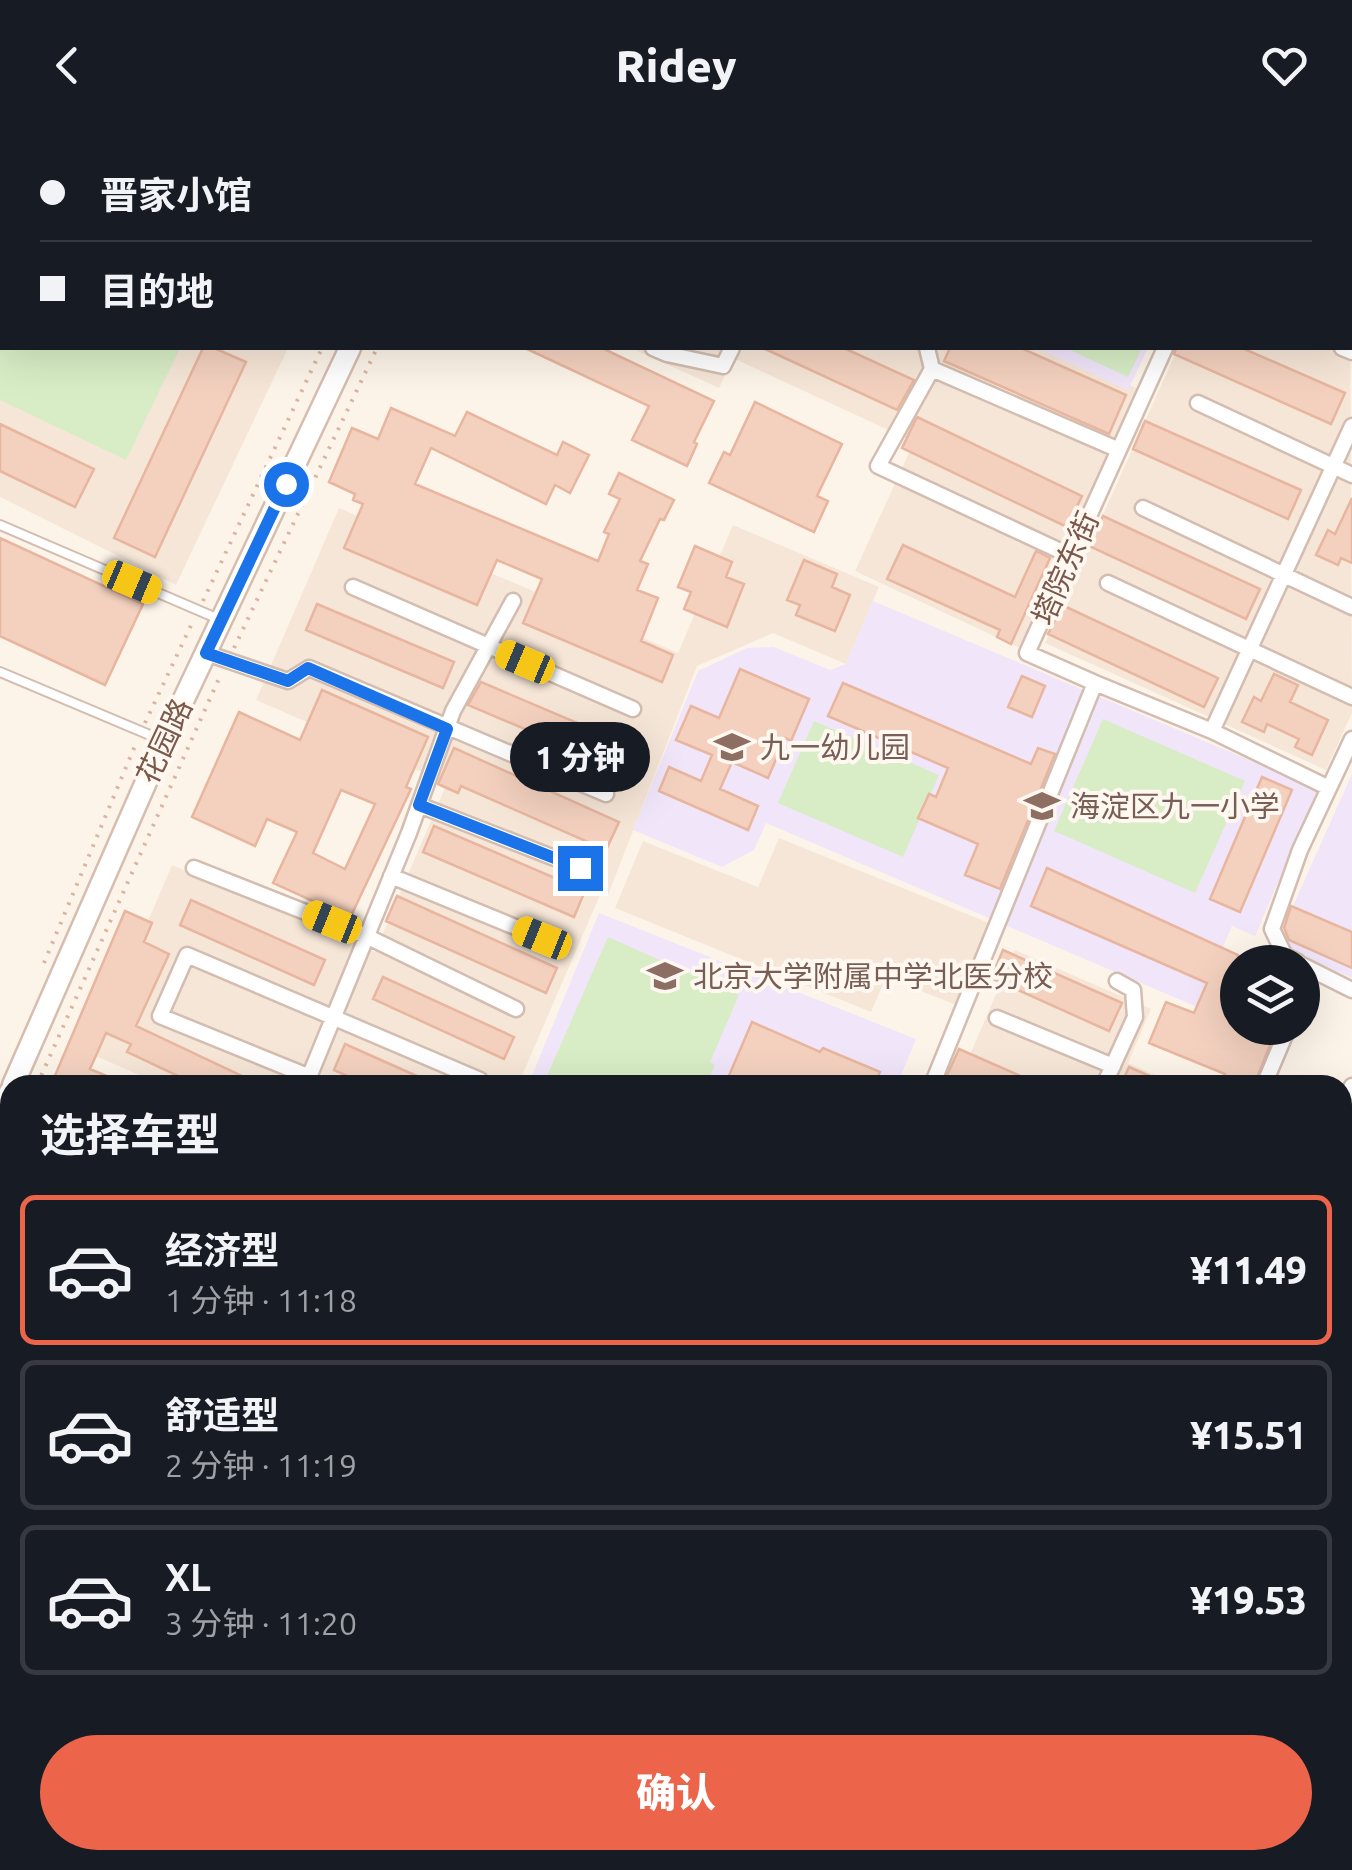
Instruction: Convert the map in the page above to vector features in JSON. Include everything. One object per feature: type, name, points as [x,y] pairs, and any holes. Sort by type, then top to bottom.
[{"type":"street","name":"花园路","points":[[18,1075],[164,741],[349,350]]},
{"type":"street","points":[[658,350],[723,366],[731,350]]},
{"type":"street","points":[[928,350],[932,369],[878,466],[1071,556]]},
{"type":"street","name":"塔院东街","points":[[1095,683],[1027,653],[1164,350]]},
{"type":"street","points":[[932,369],[1119,450]]},
{"type":"street","points":[[1198,403],[1352,475]]},
{"type":"street","points":[[1212,731],[1352,426]]},
{"type":"street","points":[[1143,508],[1352,607]]},
{"type":"street","points":[[1108,583],[1352,697]]},
{"type":"street","points":[[353,587],[633,709]]},
{"type":"street","points":[[310,1075],[447,729],[513,601]]},
{"type":"street","points":[[206,653],[288,681],[308,668],[606,794]]},
{"type":"street","points":[[936,1075],[1095,683],[1212,731],[1329,788]]},
{"type":"street","points":[[1282,945],[1272,929],[1300,850],[1352,738]]},
{"type":"street","points":[[419,805],[580,868]]},
{"type":"street","points":[[194,868],[366,936],[516,1009]]},
{"type":"street","points":[[391,876],[542,938]]},
{"type":"street","points":[[294,1075],[160,1016],[187,955],[469,1075]]},
{"type":"street","points":[[1320,975],[1352,990]]},
{"type":"street","points":[[1109,1075],[1136,1017],[1133,990],[1117,981]]},
{"type":"street","points":[[997,1018],[1113,1066]]},
{"type":"street","points":[[1268,1075],[1281,1045]]},
{"type":"lane","points":[[0,525],[221,620]]},
{"type":"lane","points":[[0,672],[164,741]]},
{"type":"path","points":[[45,962],[142,731],[321,350]]},
{"type":"path","points":[[41,1075],[228,660],[376,350]]},
{"type":"shaded area","points":[[0,350],[287,350],[176,585],[0,497]]},
{"type":"shaded area","points":[[635,350],[1054,350],[1145,392],[1024,650],[855,571],[914,442],[733,358],[719,388]]},
{"type":"shaded area","points":[[1041,350],[1147,350],[1128,390]]},
{"type":"shaded area","points":[[1177,350],[1350,350],[1352,713],[1326,770],[1045,643]]},
{"type":"shaded area","points":[[339,508],[678,653],[733,525],[879,587],[846,664],[773,633],[697,666],[608,895],[600,895],[522,1075],[139,1075],[91,1054],[172,865],[375,952],[447,783],[256,700]]},
{"type":"shaded area","name":"海淀区九一小学","points":[[873,601],[1318,789],[1255,936],[1232,926],[1224,945],[1220,945],[1220,954],[1197,1007],[766,823],[754,850],[722,867],[633,830],[698,671],[747,648],[774,647],[830,670],[846,664]]},
{"type":"shaded area","points":[[1352,774],[1352,978],[1320,964],[1320,945],[1276,944]]},
{"type":"shaded area","points":[[779,838],[989,923],[956,1005],[886,977],[871,1012],[615,908],[643,841],[758,887]]},
{"type":"shaded area","name":"北京大学附属中学北医分校","points":[[599,913],[916,1039],[901,1075],[532,1075]]},
{"type":"shaded area","points":[[1015,950],[1151,1009],[1128,1063],[1155,1075],[961,1075]]},
{"type":"green space","points":[[0,350],[179,350],[126,460],[0,400]]},
{"type":"green space","points":[[1070,350],[1141,350],[1128,377]]},
{"type":"green space","points":[[1103,719],[1245,781],[1195,893],[1054,831]]},
{"type":"green space","points":[[814,721],[939,775],[903,857],[778,803]]},
{"type":"green space","points":[[608,937],[739,995],[710,1062],[715,1065],[710,1075],[547,1075]]},
{"type":"building","points":[[202,350],[219,350],[246,362],[155,557],[114,538]]},
{"type":"building","points":[[529,350],[606,350],[714,401],[687,466],[632,440],[649,406]]},
{"type":"building","points":[[767,350],[848,350],[914,380],[897,410]]},
{"type":"building","points":[[949,350],[1025,350],[1126,395],[1109,434],[944,361]]},
{"type":"building","points":[[1175,350],[1247,350],[1345,393],[1331,424],[1174,354]]},
{"type":"building","points":[[755,402],[842,444],[817,496],[828,501],[814,532],[709,483],[724,452],[730,455]]},
{"type":"building","points":[[391,408],[455,436],[467,412],[557,455],[563,442],[589,455],[570,493],[555,485],[546,504],[431,448],[415,484],[598,561],[609,534],[604,532],[620,499],[609,494],[619,473],[674,500],[640,561],[648,564],[637,590],[658,598],[641,641],[673,655],[662,682],[523,623],[542,579],[497,560],[477,605],[344,548],[363,504],[353,500],[355,494],[329,482],[352,428],[378,439]]},
{"type":"building","points":[[917,417],[1082,496],[1067,527],[902,448]]},
{"type":"building","points":[[1145,421],[1301,490],[1288,519],[1133,449]]},
{"type":"building","points":[[0,424],[94,469],[75,507],[0,471]]},
{"type":"building","points":[[1352,498],[1352,563],[1341,558],[1338,565],[1316,555],[1328,530],[1335,534]]},
{"type":"building","points":[[1103,516],[1260,589],[1246,619],[1089,546]]},
{"type":"building","points":[[0,538],[143,604],[105,685],[0,636]]},
{"type":"building","points":[[903,545],[1015,597],[1036,551],[1050,558],[1011,644],[997,637],[1000,630],[887,579]]},
{"type":"building","points":[[695,546],[732,562],[726,577],[744,584],[727,627],[684,609],[691,592],[678,587]]},
{"type":"building","points":[[804,560],[837,574],[832,587],[850,595],[835,631],[796,615],[800,605],[787,600]]},
{"type":"building","points":[[317,604],[454,662],[443,688],[306,630]]},
{"type":"building","points":[[1062,605],[1218,678],[1204,707],[1048,634]]},
{"type":"building","points":[[740,669],[809,699],[791,741],[785,738],[768,778],[732,762],[720,789],[758,806],[748,830],[659,791],[669,767],[701,781],[712,755],[676,740],[691,706],[719,718]]},
{"type":"building","points":[[1274,674],[1298,685],[1290,702],[1328,720],[1312,755],[1295,747],[1299,739],[1267,724],[1264,732],[1242,722],[1254,697],[1261,701]]},
{"type":"building","points":[[1022,676],[1045,686],[1032,717],[1008,707]]},
{"type":"building","points":[[481,682],[629,745],[619,769],[468,705]]},
{"type":"building","points":[[843,683],[1031,764],[1038,748],[1055,754],[1000,889],[965,875],[978,844],[918,818],[929,794],[936,797],[948,768],[828,716]]},
{"type":"building","points":[[322,690],[428,737],[406,787],[411,789],[350,918],[273,883],[297,832],[267,819],[255,846],[192,817],[239,712],[300,740]],"holes":[[[341,790],[375,804],[345,869],[313,853]]]},
{"type":"building","points":[[454,748],[619,822],[606,850],[461,786],[458,793],[438,784]]},
{"type":"building","points":[[1262,777],[1292,790],[1240,912],[1210,899]]},
{"type":"building","points":[[434,826],[585,891],[574,917],[423,852]]},
{"type":"building","points":[[1047,868],[1220,947],[1220,1045],[1270,1045],[1258,1075],[1225,1075],[1149,1043],[1166,1002],[1194,1013],[1207,983],[1031,906]]},
{"type":"building","points":[[397,896],[557,968],[546,993],[386,921]]},
{"type":"building","points":[[191,900],[325,960],[314,985],[180,925]]},
{"type":"building","points":[[1291,906],[1352,932],[1352,968],[1320,954],[1320,945],[1300,945],[1289,940],[1284,928]]},
{"type":"building","points":[[125,911],[152,923],[144,942],[169,954],[136,1026],[240,1075],[176,1075],[127,1052],[131,1044],[106,1033],[90,1069],[104,1075],[55,1075]]},
{"type":"building","points":[[1003,950],[1122,1003],[1109,1031],[991,978]]},
{"type":"building","points":[[383,977],[514,1037],[504,1059],[373,999]]},
{"type":"building","points":[[752,1022],[820,1052],[823,1048],[880,1072],[879,1075],[729,1075]]},
{"type":"building","points":[[345,1044],[415,1075],[345,1075],[334,1070]]},
{"type":"building","points":[[959,1049],[1018,1075],[947,1075]]},
{"type":"building","points":[[1129,1067],[1147,1075],[1125,1075]]},
{"type":"place","name":"九一幼儿园","points":[[732,747]]},
{"type":"place","name":"海淀区九一小学","points":[[1042,806]]},
{"type":"place","name":"北京大学附属中学北医分校","points":[[665,976]]},
{"type":"route","points":[[286,484],[206,653],[288,681],[308,668],[447,729],[419,805],[580,868]]}]
